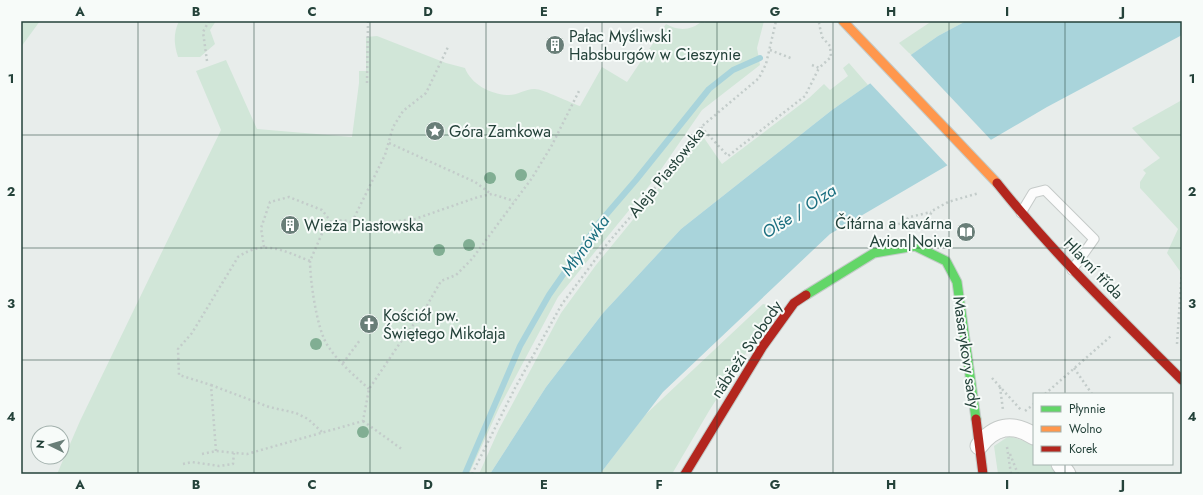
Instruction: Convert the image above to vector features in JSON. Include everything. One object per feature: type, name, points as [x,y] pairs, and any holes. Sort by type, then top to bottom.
[{"type":"street","name":"Hlavní třída","points":[[843,21],[988,173],[1021,213],[1072,270],[1182,380]]},
{"type":"street","name":"Masarykovy sady","points":[[916,246],[946,261],[957,282],[984,474]]},
{"type":"street","name":"nábřeží Svobody","points":[[685,474],[762,346],[794,303],[874,253],[916,246]]},
{"type":"street","points":[[979,446],[988,434],[1005,428],[1023,429],[1033,435]]},
{"type":"street","points":[[1061,465],[1067,474]]},
{"type":"lane","points":[[1021,213],[1033,193],[1045,190],[1094,239],[1072,270]]},
{"type":"path","points":[[207,61],[203,32],[209,21]]},
{"type":"path","points":[[367,83],[368,21]]},
{"type":"path","name":"Aleja Piastowska","points":[[472,474],[512,394],[562,304],[607,244],[651,193],[701,127],[759,78],[766,64],[776,21]]},
{"type":"path","points":[[701,127],[728,156],[805,96],[819,68],[831,57],[830,46],[822,37],[819,23]]},
{"type":"path","points":[[352,222],[385,155],[393,127],[397,119],[403,111],[426,93],[448,47]]},
{"type":"path","points":[[770,50],[793,59]]},
{"type":"path","points":[[812,65],[819,68]]},
{"type":"path","points":[[363,421],[369,389],[425,309],[435,289],[441,281],[456,275],[472,259],[532,178],[552,146],[579,91]]},
{"type":"path","points":[[389,143],[475,182],[492,194],[514,201]]},
{"type":"path","points":[[916,246],[932,212],[948,202],[981,193]]},
{"type":"path","points":[[369,389],[327,346],[322,333],[310,277],[310,261],[324,229],[332,223],[342,220],[365,225],[415,219],[478,197],[492,194]]},
{"type":"path","points":[[264,247],[261,228],[270,202],[289,197],[322,210],[332,223]]},
{"type":"path","points":[[310,261],[277,248],[264,247],[248,250],[238,257],[192,334],[178,349],[180,375],[212,385],[269,407],[296,413],[308,419],[323,433]]},
{"type":"path","points":[[1166,363],[1177,344],[1182,269]]},
{"type":"path","points":[[1046,393],[1110,337]]},
{"type":"path","points":[[343,363],[360,340]]},
{"type":"path","points":[[1074,368],[1091,393]]},
{"type":"path","points":[[990,376],[1023,413],[1033,405]]},
{"type":"path","points":[[212,385],[216,451]]},
{"type":"path","points":[[202,454],[216,451],[247,454],[363,421]]},
{"type":"path","points":[[363,421],[403,450]]},
{"type":"path","points":[[1011,474],[1008,450],[1018,474]]},
{"type":"path","points":[[183,464],[192,462],[219,466],[233,464],[234,453]]},
{"type":"green space","points":[[23,21],[40,21],[21,47],[21,23]]},
{"type":"green space","points":[[179,21],[216,21],[210,30],[215,44],[200,57],[178,57],[175,39]]},
{"type":"green space","points":[[702,21],[705,23],[706,21],[764,21],[757,48],[760,65],[702,110],[653,181],[558,297],[499,408],[469,474],[57,474],[61,465],[70,465],[70,444],[80,421],[221,130],[196,71],[226,60],[257,129],[352,137],[359,83],[359,71],[366,71],[366,37],[377,36],[446,63],[465,68],[476,83],[494,93],[510,95],[531,89],[538,89],[580,106],[602,67],[627,82],[666,24],[675,28],[684,29]]},
{"type":"green space","points":[[932,21],[966,21],[938,36],[911,55],[899,43]]},
{"type":"green space","points":[[849,63],[868,85],[832,110],[681,229],[603,313],[546,387],[490,474],[479,474],[499,429],[561,313],[596,265],[702,135],[722,164],[809,98],[824,84],[830,90],[848,76],[843,68]]},
{"type":"green space","points":[[1182,100],[1182,274],[1167,253],[1178,229],[1140,188],[1140,182],[1146,173],[1143,170],[1160,158],[1132,128]]},
{"type":"green space","points":[[763,304],[772,306],[753,342],[709,411],[672,474],[600,474],[645,415]]},
{"type":"green space","points":[[1009,436],[1033,444],[1033,465],[1050,465],[1057,474],[998,474],[994,446]]},
{"type":"water","name":"Olše / Olza","points":[[966,21],[1182,21],[1182,35],[1047,107],[830,234],[663,392],[600,474],[490,474],[546,387],[603,313],[681,229],[832,110],[938,36]]},
{"type":"pier","points":[[909,53],[992,141],[949,167],[869,82]]},
{"type":"waterway","name":"Młynówka","points":[[465,474],[520,346],[549,295],[599,223],[636,180],[709,89],[733,70],[760,58]]},
{"type":"traffic: fast","points":[[806,295],[874,253],[915,246],[946,261],[957,282],[976,419]]},
{"type":"traffic: slow","points":[[843,21],[997,183]]},
{"type":"traffic: jam","points":[[997,183],[1063,259],[1182,380]]},
{"type":"traffic: jam","points":[[685,474],[763,346],[794,303],[806,295]]},
{"type":"traffic: jam","points":[[976,419],[983,474]]},
{"type":"place","name":"Pałac Myśliwski Habsburgów w Cieszynie","points":[[555,45]]},
{"type":"place","name":"Góra Zamkowa","points":[[435,131]]},
{"type":"place","name":"Wieża Piastowska","points":[[290,225]]},
{"type":"place","name":"Čítárna a kavárna Avion|Noiva","points":[[966,232]]},
{"type":"place","name":"Kościół pw. Świętego Mikołaja","points":[[369,324]]}]
